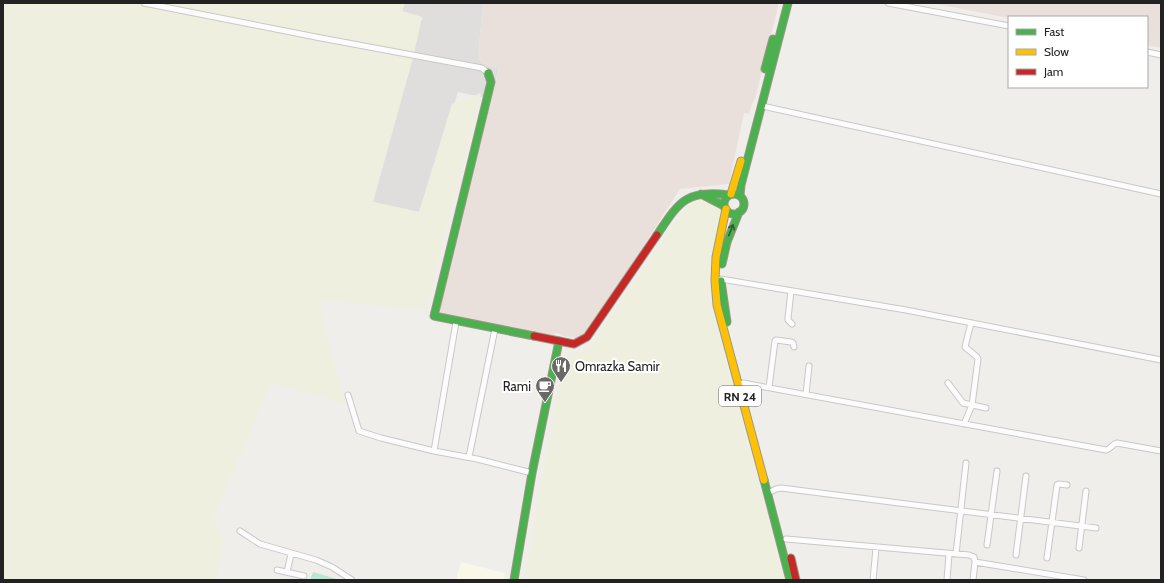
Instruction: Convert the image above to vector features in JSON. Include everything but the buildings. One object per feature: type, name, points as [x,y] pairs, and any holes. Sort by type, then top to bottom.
[{"type":"main road","points":[[725,208],[725,200],[730,195],[757,105],[783,3]]},
{"type":"main road","points":[[700,194],[725,208],[732,214],[739,212],[742,209],[744,204],[740,196],[741,185],[788,3]]},
{"type":"main road","points":[[488,73],[491,82],[434,316],[456,322],[574,344],[587,337],[673,211],[681,202],[688,197],[700,194],[736,194],[740,196]]},
{"type":"main road","name":"RN 24","points":[[725,208],[716,257],[715,281],[717,305],[790,580]]},
{"type":"main road","name":"RN 24","points":[[739,212],[724,250],[721,279],[726,316],[796,580]]},
{"type":"main road","points":[[514,580],[532,473],[559,341]]},
{"type":"street","points":[[144,3],[482,68],[488,73]]},
{"type":"street","points":[[888,3],[1008,26]]},
{"type":"street","points":[[1148,52],[1161,55]]},
{"type":"street","points":[[762,106],[1161,194]]},
{"type":"street","points":[[721,279],[906,310],[1161,360]]},
{"type":"street","points":[[791,291],[788,320],[792,324]]},
{"type":"street","points":[[434,451],[456,322]]},
{"type":"street","points":[[964,424],[972,405],[978,360],[977,357],[965,347],[971,323]]},
{"type":"street","points":[[469,457],[495,329]]},
{"type":"street","points":[[769,387],[776,340],[791,342],[794,347]]},
{"type":"street","points":[[806,394],[809,366]]},
{"type":"street","points":[[743,383],[1106,450],[1117,443],[1161,451]]},
{"type":"street","points":[[948,383],[963,403],[986,408]]},
{"type":"street","points":[[348,395],[359,431],[380,438],[434,451],[469,457],[532,473]]},
{"type":"street","points":[[956,554],[966,463]]},
{"type":"street","points":[[987,545],[997,471]]},
{"type":"street","points":[[1016,555],[1026,476]]},
{"type":"street","points":[[1047,558],[1057,484],[1067,485]]},
{"type":"street","points":[[772,491],[781,488],[1096,528]]},
{"type":"street","points":[[1079,548],[1086,491]]},
{"type":"street","points":[[240,531],[260,544],[316,560],[332,567],[352,580]]},
{"type":"street","points":[[786,539],[972,556],[974,557],[975,562],[973,580]]},
{"type":"street","points":[[873,580],[876,548]]},
{"type":"street","points":[[287,572],[291,554]]},
{"type":"street","points":[[947,580],[949,554]]},
{"type":"street","points":[[975,562],[1084,580]]},
{"type":"street","points":[[277,570],[304,576]]},
{"type":"shaded area","points":[[405,3],[483,3],[478,57],[483,65],[499,68],[491,99],[458,92],[419,212],[373,202],[422,18],[402,11]]},
{"type":"shaded area","points":[[483,3],[779,3],[755,99],[749,114],[744,113],[729,184],[680,189],[589,331],[576,338],[563,336],[559,333],[555,333],[554,335],[443,317],[439,310],[499,69],[483,65],[478,57]]},
{"type":"shaded area","points":[[931,3],[1161,3],[1161,48],[1148,45],[1148,16],[1008,16],[1008,18]]},
{"type":"shaded area","points":[[461,562],[505,573],[504,580],[456,580]]},
{"type":"green space","points":[[3,3],[405,3],[402,11],[422,17],[413,58],[373,202],[419,212],[452,104],[481,93],[435,274],[428,310],[318,300],[345,404],[271,383],[213,518],[223,538],[217,580],[3,580]]},
{"type":"green space","points":[[699,199],[725,204],[711,259],[709,296],[784,580],[524,580],[564,355],[586,350],[597,337],[680,214]]},
{"type":"green space","points":[[313,572],[340,580],[310,580]]},
{"type":"traffic: fast","points":[[740,196],[741,185],[788,3]]},
{"type":"traffic: fast","points":[[765,69],[773,39]]},
{"type":"traffic: fast","points":[[488,73],[491,82],[434,316],[534,336]]},
{"type":"traffic: fast","points":[[701,194],[724,206]]},
{"type":"traffic: fast","points":[[657,235],[671,214],[685,200],[693,196],[703,194],[729,195]]},
{"type":"traffic: fast","points":[[734,194],[741,197],[744,204],[741,211],[734,214],[727,211],[724,204],[727,197],[734,194]]},
{"type":"traffic: fast","points":[[722,264],[727,242],[739,212]]},
{"type":"traffic: fast","points":[[721,281],[727,322]]},
{"type":"traffic: fast","points":[[514,580],[532,473],[559,341]]},
{"type":"traffic: fast","points":[[764,480],[790,580]]},
{"type":"traffic: slow","points":[[731,194],[741,161]]},
{"type":"traffic: slow","points":[[726,209],[716,257],[715,281],[717,305],[764,480]]},
{"type":"traffic: jam","points":[[534,336],[574,344],[587,337],[657,235]]},
{"type":"traffic: jam","points":[[791,558],[796,580]]},
{"type":"place","name":"Omrazka Samir","points":[[561,383]]},
{"type":"place","name":"Rami","points":[[545,403]]}]
